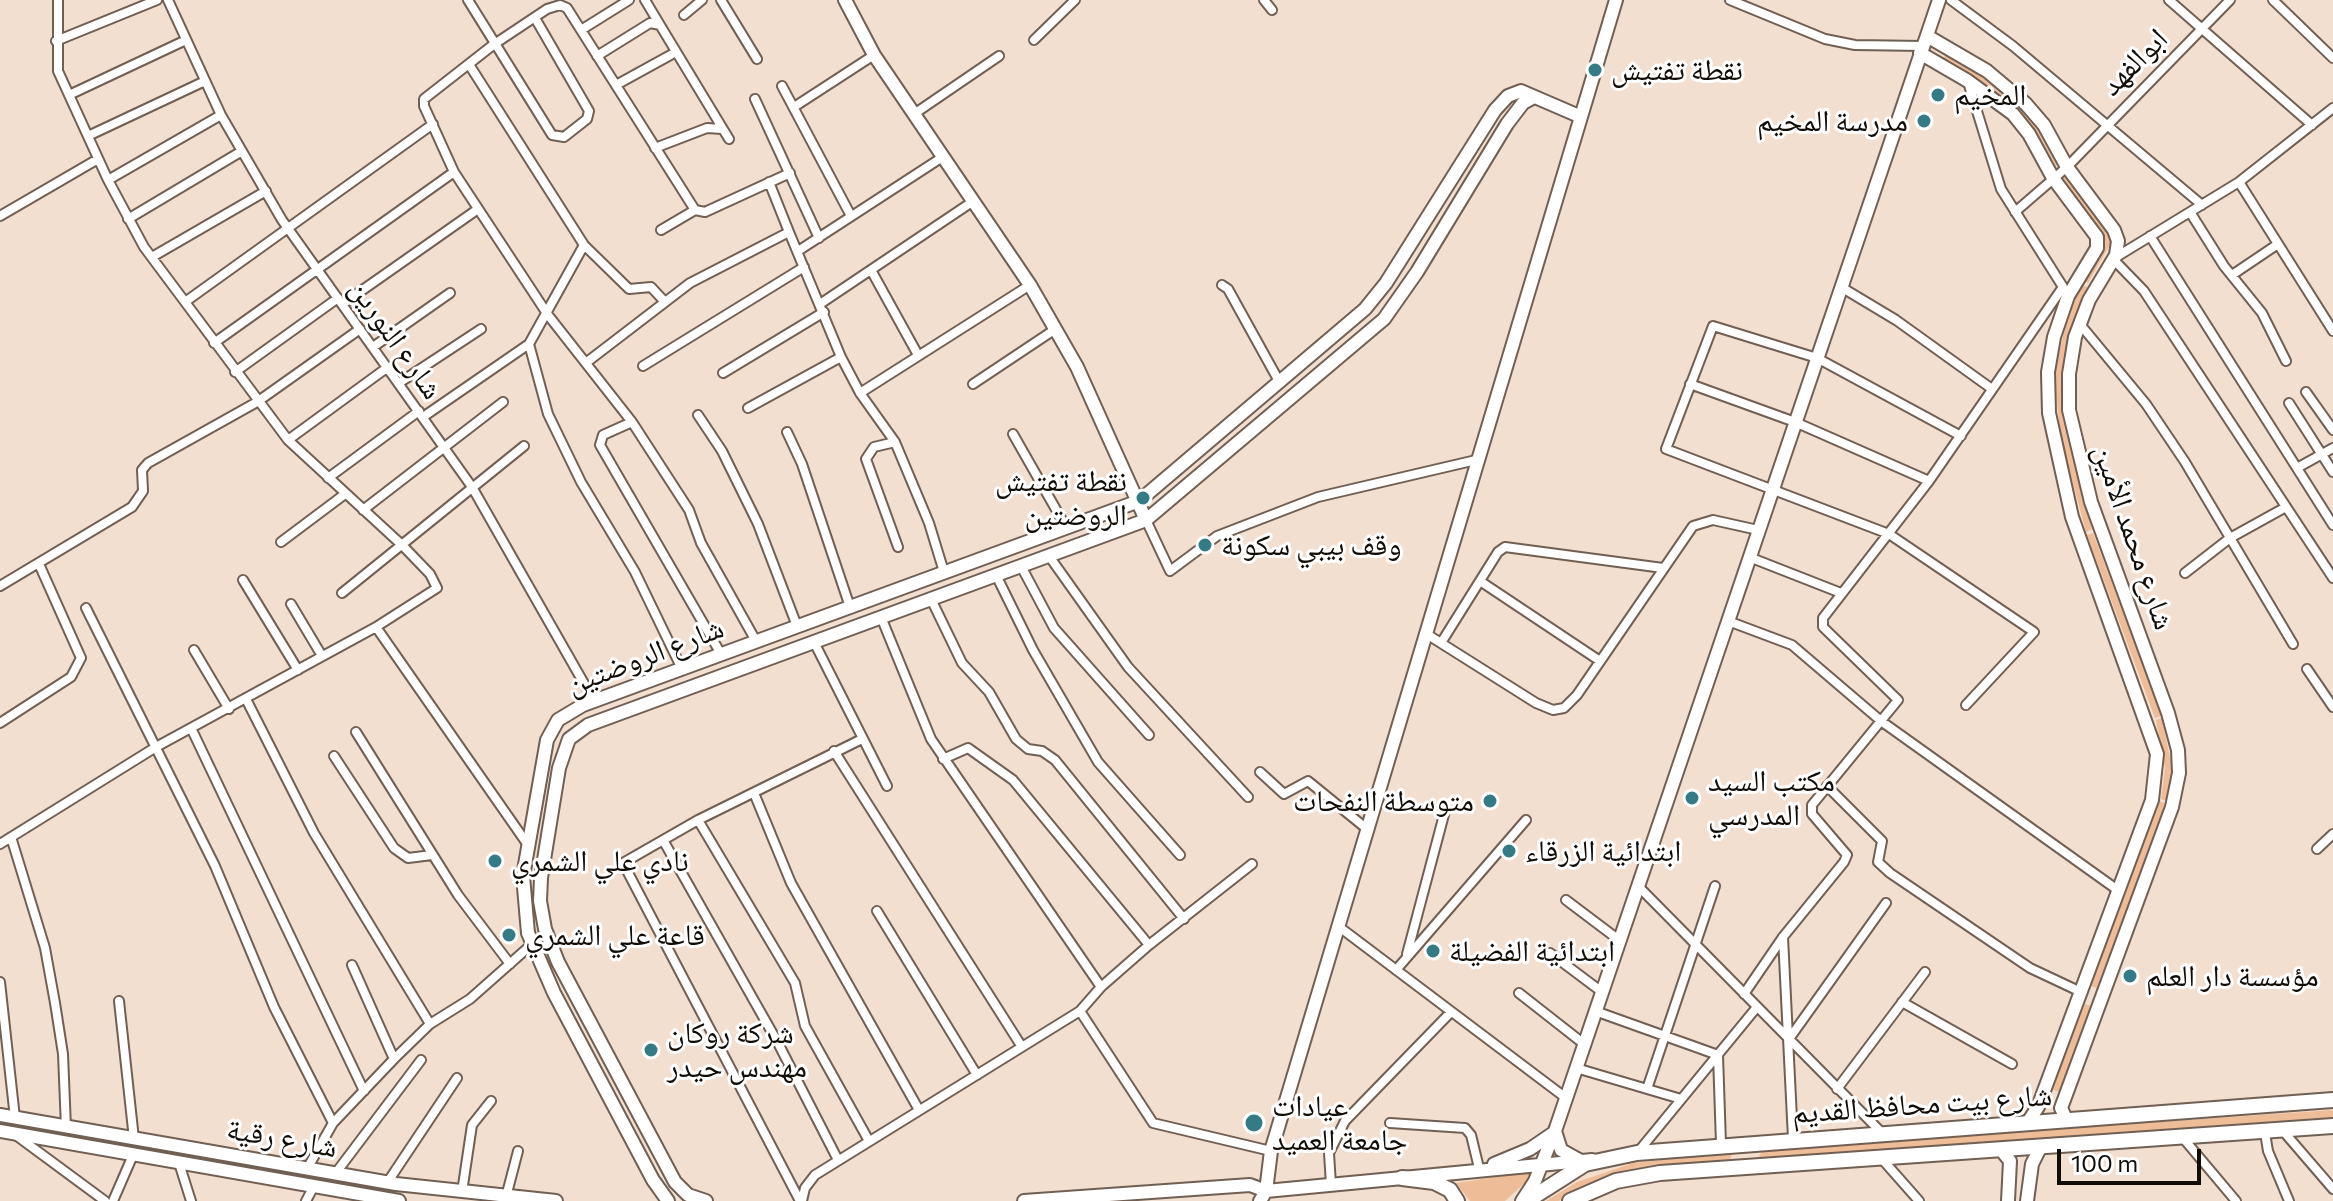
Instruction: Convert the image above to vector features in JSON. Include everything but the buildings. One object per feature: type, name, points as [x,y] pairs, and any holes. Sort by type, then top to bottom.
[{"type":"main road","points":[[845,0],[874,55],[1030,285],[1077,367],[1146,520]]},
{"type":"main road","points":[[1263,1196],[1271,1151],[1616,0]]},
{"type":"main road","points":[[1524,1201],[1556,1128],[1939,0]]},
{"type":"main road","points":[[1923,45],[1987,71],[2017,94],[2044,125],[2067,167],[2114,230],[2118,246],[2113,259]]},
{"type":"main road","name":"شارع محمد الأمين","points":[[1923,45],[2021,123],[2053,178],[2098,240],[2096,251],[2065,291],[2054,337],[2048,372],[2055,448],[2072,517],[2157,754],[2152,800],[2038,1107],[2028,1122]]},
{"type":"main road","points":[[1139,501],[1352,322],[1377,294],[1500,104],[1515,92],[1579,116]]},
{"type":"main road","name":"شارع الروضتين","points":[[696,1199],[675,1182],[558,962],[545,929],[540,901],[541,878],[562,756],[572,736],[588,725],[1146,520],[1384,319],[1411,282],[1507,124],[1523,103],[1534,97]]},
{"type":"main road","name":"شارع محمد الأمين","points":[[2066,1119],[2061,1108],[2172,807],[2179,759],[2168,713],[2096,517],[2077,453],[2068,393],[2071,357],[2079,323],[2113,259]]},
{"type":"main road","name":"شارع الروضتين","points":[[669,1201],[659,1190],[531,945],[522,899],[528,846],[549,735],[563,715],[594,701],[1139,501]]},
{"type":"main road","points":[[2081,992],[2101,1000]]},
{"type":"main road","name":"شارع بيت محافظ القديم","points":[[1524,1201],[1574,1169],[1603,1159],[1637,1153],[2333,1100]]},
{"type":"main road","name":"شارع رقية","points":[[0,1115],[387,1183],[556,1201]]},
{"type":"main road","name":"شارع بيت محافظ القديم","points":[[1570,1201],[1600,1186],[1636,1176],[2284,1132],[2333,1126]]},
{"type":"main road","points":[[1556,1128],[1561,1150],[1581,1161]]},
{"type":"main road","points":[[1472,1170],[1530,1149],[1547,1139],[1556,1128]]},
{"type":"main road","name":"شارع رقية","points":[[7,1132],[399,1201]]},
{"type":"main road","points":[[1760,1142],[1754,1146],[1751,1156],[1757,1165],[1763,1167]]},
{"type":"main road","points":[[1725,1144],[1738,1148],[1741,1157],[1730,1168]]},
{"type":"main road","points":[[179,1163],[186,1156],[182,1147]]},
{"type":"main road","points":[[2027,1201],[2032,1164],[2040,1148]]},
{"type":"main road","points":[[2002,1151],[2010,1161],[2008,1201]]},
{"type":"main road","points":[[220,1171],[215,1161],[223,1154]]},
{"type":"main road","points":[[1024,1201],[1250,1185],[1263,1196],[1331,1185],[1603,1159]]},
{"type":"main road","points":[[1402,1178],[1434,1182],[1450,1190],[1457,1201]]},
{"type":"main road","points":[[659,1190],[670,1192],[675,1182]]},
{"type":"main road","points":[[669,1201],[681,1194],[696,1199]]},
{"type":"street","points":[[0,844],[156,747],[376,627],[437,588],[430,574],[403,546],[288,440],[152,257],[108,180],[58,71],[58,0]]},
{"type":"street","points":[[56,41],[157,0]]},
{"type":"street","name":"شارع النورين","points":[[168,0],[221,115],[288,228],[472,487],[594,701]]},
{"type":"street","points":[[480,0],[469,3],[493,45],[552,135],[564,137],[587,119],[589,111],[535,18]]},
{"type":"street","points":[[581,30],[629,0]]},
{"type":"street","points":[[645,0],[729,139]]},
{"type":"street","points":[[684,15],[702,0]]},
{"type":"street","points":[[721,0],[757,59]]},
{"type":"street","points":[[1034,40],[1075,0]]},
{"type":"street","points":[[1264,0],[1272,10]]},
{"type":"street","points":[[1730,0],[1825,39],[1855,45],[1923,45]]},
{"type":"street","points":[[1951,0],[2013,46],[2202,205]]},
{"type":"street","points":[[2169,0],[2312,125]]},
{"type":"street","name":"ابوالفهد","points":[[2067,167],[2230,0]]},
{"type":"street","points":[[2273,0],[2333,58]]},
{"type":"street","points":[[695,210],[564,3],[493,45],[424,99],[454,172],[548,315],[632,422],[689,510],[701,543],[756,641]]},
{"type":"street","points":[[597,56],[650,23],[660,25]]},
{"type":"street","points":[[69,95],[186,40]]},
{"type":"street","points":[[616,85],[676,52]]},
{"type":"street","points":[[794,107],[874,55]]},
{"type":"street","points":[[914,114],[999,56]]},
{"type":"street","points":[[470,66],[584,245],[629,289],[651,287],[665,302]]},
{"type":"street","points":[[88,136],[205,81]]},
{"type":"street","points":[[1744,994],[1783,937],[1847,855],[1812,814],[1812,805],[1898,700],[1823,627],[1827,612],[1929,481],[2032,326],[2065,291],[2015,212],[1996,175],[1968,81]]},
{"type":"street","points":[[782,86],[851,216]]},
{"type":"street","points":[[755,99],[819,238]]},
{"type":"street","points":[[2333,125],[2329,111],[2239,182],[2113,259],[2144,291],[2333,578]]},
{"type":"street","points":[[108,180],[221,115]]},
{"type":"street","points":[[185,302],[433,124]]},
{"type":"street","points":[[655,148],[707,128],[722,129]]},
{"type":"street","points":[[128,219],[242,151]]},
{"type":"street","points":[[798,251],[941,158]]},
{"type":"street","points":[[0,216],[98,159]]},
{"type":"street","points":[[2015,212],[2067,167]]},
{"type":"street","points":[[214,343],[454,172]]},
{"type":"street","points":[[661,230],[695,210],[705,212],[790,173]]},
{"type":"street","points":[[769,182],[841,357],[860,393],[895,442],[929,523],[944,572]]},
{"type":"street","points":[[2239,182],[2333,331]]},
{"type":"street","points":[[152,257],[266,191]]},
{"type":"street","points":[[723,373],[822,308],[871,270],[972,202]]},
{"type":"street","points":[[235,372],[478,209]]},
{"type":"street","points":[[2190,212],[2262,313],[2286,361]]},
{"type":"street","points":[[587,362],[690,283],[789,232]]},
{"type":"street","points":[[2150,236],[2333,525]]},
{"type":"street","points":[[2232,275],[2278,244]]},
{"type":"street","points":[[328,478],[529,344],[548,315],[584,245]]},
{"type":"street","points":[[643,366],[804,267]]},
{"type":"street","points":[[871,270],[918,355]]},
{"type":"street","points":[[860,393],[1030,285]]},
{"type":"street","points":[[1222,285],[1228,289],[1281,383]]},
{"type":"street","points":[[1841,287],[1896,320],[1992,389]]},
{"type":"street","points":[[373,347],[450,293]]},
{"type":"street","points":[[2079,323],[2146,404],[2208,497],[2293,644]]},
{"type":"street","points":[[1961,436],[1817,358],[1713,326],[1666,449],[1889,534],[2034,632],[1966,705]]},
{"type":"street","points":[[0,586],[132,507],[143,491],[142,470],[148,463],[257,402],[360,329]]},
{"type":"street","points":[[399,383],[481,329]]},
{"type":"street","points":[[973,384],[1054,330]]},
{"type":"street","points":[[529,344],[555,427],[581,482],[635,572],[682,669]]},
{"type":"street","points":[[748,408],[841,357]]},
{"type":"street","points":[[288,440],[388,367]]},
{"type":"street","points":[[1690,384],[1795,422],[1929,481]]},
{"type":"street","points":[[2306,392],[2333,430]]},
{"type":"street","points":[[363,510],[503,402]]},
{"type":"street","points":[[2289,403],[2333,472]]},
{"type":"street","points":[[698,415],[722,451],[758,524],[797,626]]},
{"type":"street","points":[[632,422],[603,435],[600,445],[721,654]]},
{"type":"street","points":[[787,432],[802,464],[850,607]]},
{"type":"street","points":[[1013,434],[1066,527]]},
{"type":"street","points":[[895,442],[874,447],[866,459],[898,547]]},
{"type":"street","points":[[342,593],[524,446]]},
{"type":"street","points":[[2297,468],[2333,448]]},
{"type":"street","points":[[1146,520],[1170,571],[1217,536],[1318,497],[1476,460]]},
{"type":"street","points":[[281,542],[345,494]]},
{"type":"street","points":[[2185,573],[2230,538],[2286,507]]},
{"type":"street","points":[[1425,633],[1536,703],[1553,710],[1570,703],[1689,529],[1700,521],[1713,520],[1758,530]]},
{"type":"street","points":[[1441,643],[1505,547],[1663,568]]},
{"type":"street","points":[[1049,556],[1128,667],[1248,797]]},
{"type":"street","points":[[1749,557],[1841,593]]},
{"type":"street","points":[[0,723],[71,677],[81,658],[39,564]]},
{"type":"street","points":[[1021,566],[1054,628],[1149,735]]},
{"type":"street","points":[[996,575],[1040,662],[1098,762],[1180,855]]},
{"type":"street","points":[[243,580],[298,670]]},
{"type":"street","points":[[1480,581],[1600,661]]},
{"type":"street","points":[[931,599],[962,663],[989,692],[1016,739],[1028,749],[1042,751],[1055,760],[1184,919]]},
{"type":"street","points":[[291,604],[322,656]]},
{"type":"street","points":[[86,608],[215,866],[274,1007],[333,1123]]},
{"type":"street","points":[[881,617],[931,739],[1101,987]]},
{"type":"street","points":[[1728,621],[1792,645],[1881,721],[2119,891]]},
{"type":"street","points":[[376,627],[528,846]]},
{"type":"street","points":[[814,642],[887,786]]},
{"type":"street","points":[[194,650],[229,709]]},
{"type":"street","points":[[2307,669],[2333,707]]},
{"type":"street","points":[[246,699],[314,833],[430,1024]]},
{"type":"street","points":[[192,730],[364,1091]]},
{"type":"street","points":[[356,732],[458,895],[510,964]]},
{"type":"street","points":[[801,1201],[623,863],[698,820],[862,739]]},
{"type":"street","points":[[943,759],[968,748],[1013,780],[1149,945]]},
{"type":"street","points":[[834,751],[1022,1047]]},
{"type":"street","points":[[334,756],[394,848],[408,858],[432,855]]},
{"type":"street","points":[[1260,772],[1284,794],[1308,781],[1367,829]]},
{"type":"street","points":[[1827,786],[1882,841],[1878,862],[1890,873],[2030,968],[2081,992]]},
{"type":"street","points":[[754,793],[791,883],[919,1110]]},
{"type":"street","points":[[1406,959],[1445,811]]},
{"type":"street","points":[[698,820],[795,983],[805,1026],[869,1141]]},
{"type":"street","points":[[1396,970],[1526,820]]},
{"type":"street","points":[[2317,849],[2333,834]]},
{"type":"street","points":[[11,837],[45,948],[63,1054],[66,1128]]},
{"type":"street","points":[[663,840],[778,1043],[838,1160]]},
{"type":"street","points":[[801,1201],[811,1178],[1080,1011],[1101,987],[1149,945],[1252,864]]},
{"type":"street","points":[[1638,886],[1882,1133]]},
{"type":"street","points":[[1647,1089],[1715,886]]},
{"type":"street","points":[[1566,900],[1619,940]]},
{"type":"street","points":[[1789,1039],[1886,903]]},
{"type":"street","points":[[877,911],[977,1075]]},
{"type":"street","points":[[1338,926],[1566,1098]]},
{"type":"street","points":[[1783,937],[1793,1139]]},
{"type":"street","points":[[307,1169],[333,1123],[394,1059],[430,1024],[470,999],[531,945]]},
{"type":"street","points":[[1550,953],[1602,992]]},
{"type":"street","points":[[352,965],[394,1059]]},
{"type":"street","points":[[1837,1089],[1925,972]]},
{"type":"street","points":[[0,982],[15,1118]]},
{"type":"street","points":[[1519,993],[1584,1044]]},
{"type":"street","points":[[119,1001],[134,1139]]},
{"type":"street","points":[[1902,1002],[2012,1064]]},
{"type":"street","points":[[1637,1153],[1757,1007]]},
{"type":"street","points":[[1080,1011],[1153,1123],[1271,1151]]},
{"type":"street","points":[[1595,1011],[1718,1055]]},
{"type":"street","points":[[1331,1185],[1329,1153],[1345,1121],[1451,1012]]},
{"type":"street","points":[[1718,1055],[1725,1144]]},
{"type":"street","points":[[335,1174],[421,1060]]},
{"type":"street","points":[[1576,1068],[1681,1099]]},
{"type":"street","points":[[387,1183],[457,1078]]},
{"type":"street","points":[[462,1192],[472,1125],[491,1101]]},
{"type":"street","points":[[1390,1123],[1465,1128],[1471,1135],[1472,1170]]},
{"type":"street","points":[[7,1132],[105,1201]]},
{"type":"street","points":[[2284,1132],[2333,1189]]},
{"type":"street","points":[[2265,1133],[2268,1151],[2289,1201]]},
{"type":"street","points":[[2183,1138],[2236,1201]]},
{"type":"street","points":[[506,1197],[518,1151]]},
{"type":"street","points":[[113,1201],[133,1155]]},
{"type":"street","points":[[1882,1159],[1919,1201]]},
{"type":"street","points":[[179,1163],[191,1201]]},
{"type":"street","points":[[306,1201],[314,1186]]},
{"type":"shaded area","points":[[1946,55],[2014,97],[2040,128],[2060,163],[2056,166],[2035,130],[2011,102],[1943,59]]},
{"type":"shaded area","points":[[2065,174],[2103,223],[2112,241],[2088,283],[2083,280],[2104,247],[2105,238],[2061,177]]},
{"type":"shaded area","points":[[2081,284],[2087,287],[2067,343],[2061,387],[2064,421],[2092,529],[2086,532],[2061,439],[2054,376],[2067,319]]},
{"type":"shaded area","points":[[2093,533],[2162,716],[2155,718],[2087,535]]},
{"type":"shaded area","points":[[2162,718],[2172,768],[2167,801],[2161,799],[2165,768],[2156,720]]},
{"type":"shaded area","points":[[2160,801],[2166,804],[2097,988],[2091,986]]},
{"type":"shaded area","points":[[2085,1004],[2091,1006],[2059,1092],[2052,1089]]},
{"type":"shaded area","points":[[2333,1110],[2333,1121],[1760,1159],[1759,1156],[1764,1149]]},
{"type":"shaded area","points":[[1729,1153],[1732,1156],[1729,1160],[1654,1166],[1602,1179],[1580,1187],[1559,1201],[1546,1201],[1577,1182],[1633,1163]]},
{"type":"shaded area","points":[[1530,1174],[1528,1180],[1505,1201],[1470,1201],[1456,1183]]},
{"type":"place","name":"نقطة تفتيش","points":[[1595,70]]},
{"type":"place","name":"المخيم","points":[[1938,95]]},
{"type":"place","name":"مدرسة المخيم","points":[[1924,121]]},
{"type":"place","name":"نقطة تفتيش الروضتين","points":[[1143,498]]},
{"type":"place","name":"وقف بيبي سكونة","points":[[1205,545]]},
{"type":"place","name":"مكتب السيد المدرسي","points":[[1692,798]]},
{"type":"place","name":"متوسطة النفحات","points":[[1490,801]]},
{"type":"place","name":"ابتدائية الزرقاء","points":[[1509,851]]},
{"type":"place","name":"نادي علي الشمري","points":[[495,861]]},
{"type":"place","name":"قاعة علي الشمري","points":[[509,935]]},
{"type":"place","name":"ابتدائية الفضيلة","points":[[1433,951]]},
{"type":"place","name":"مؤسسة دار العلم","points":[[2130,976]]},
{"type":"place","name":"شركة روكان مهندس حيدر","points":[[651,1050]]},
{"type":"place","name":"عيادات جامعة العميد","points":[[1254,1123]]}]
